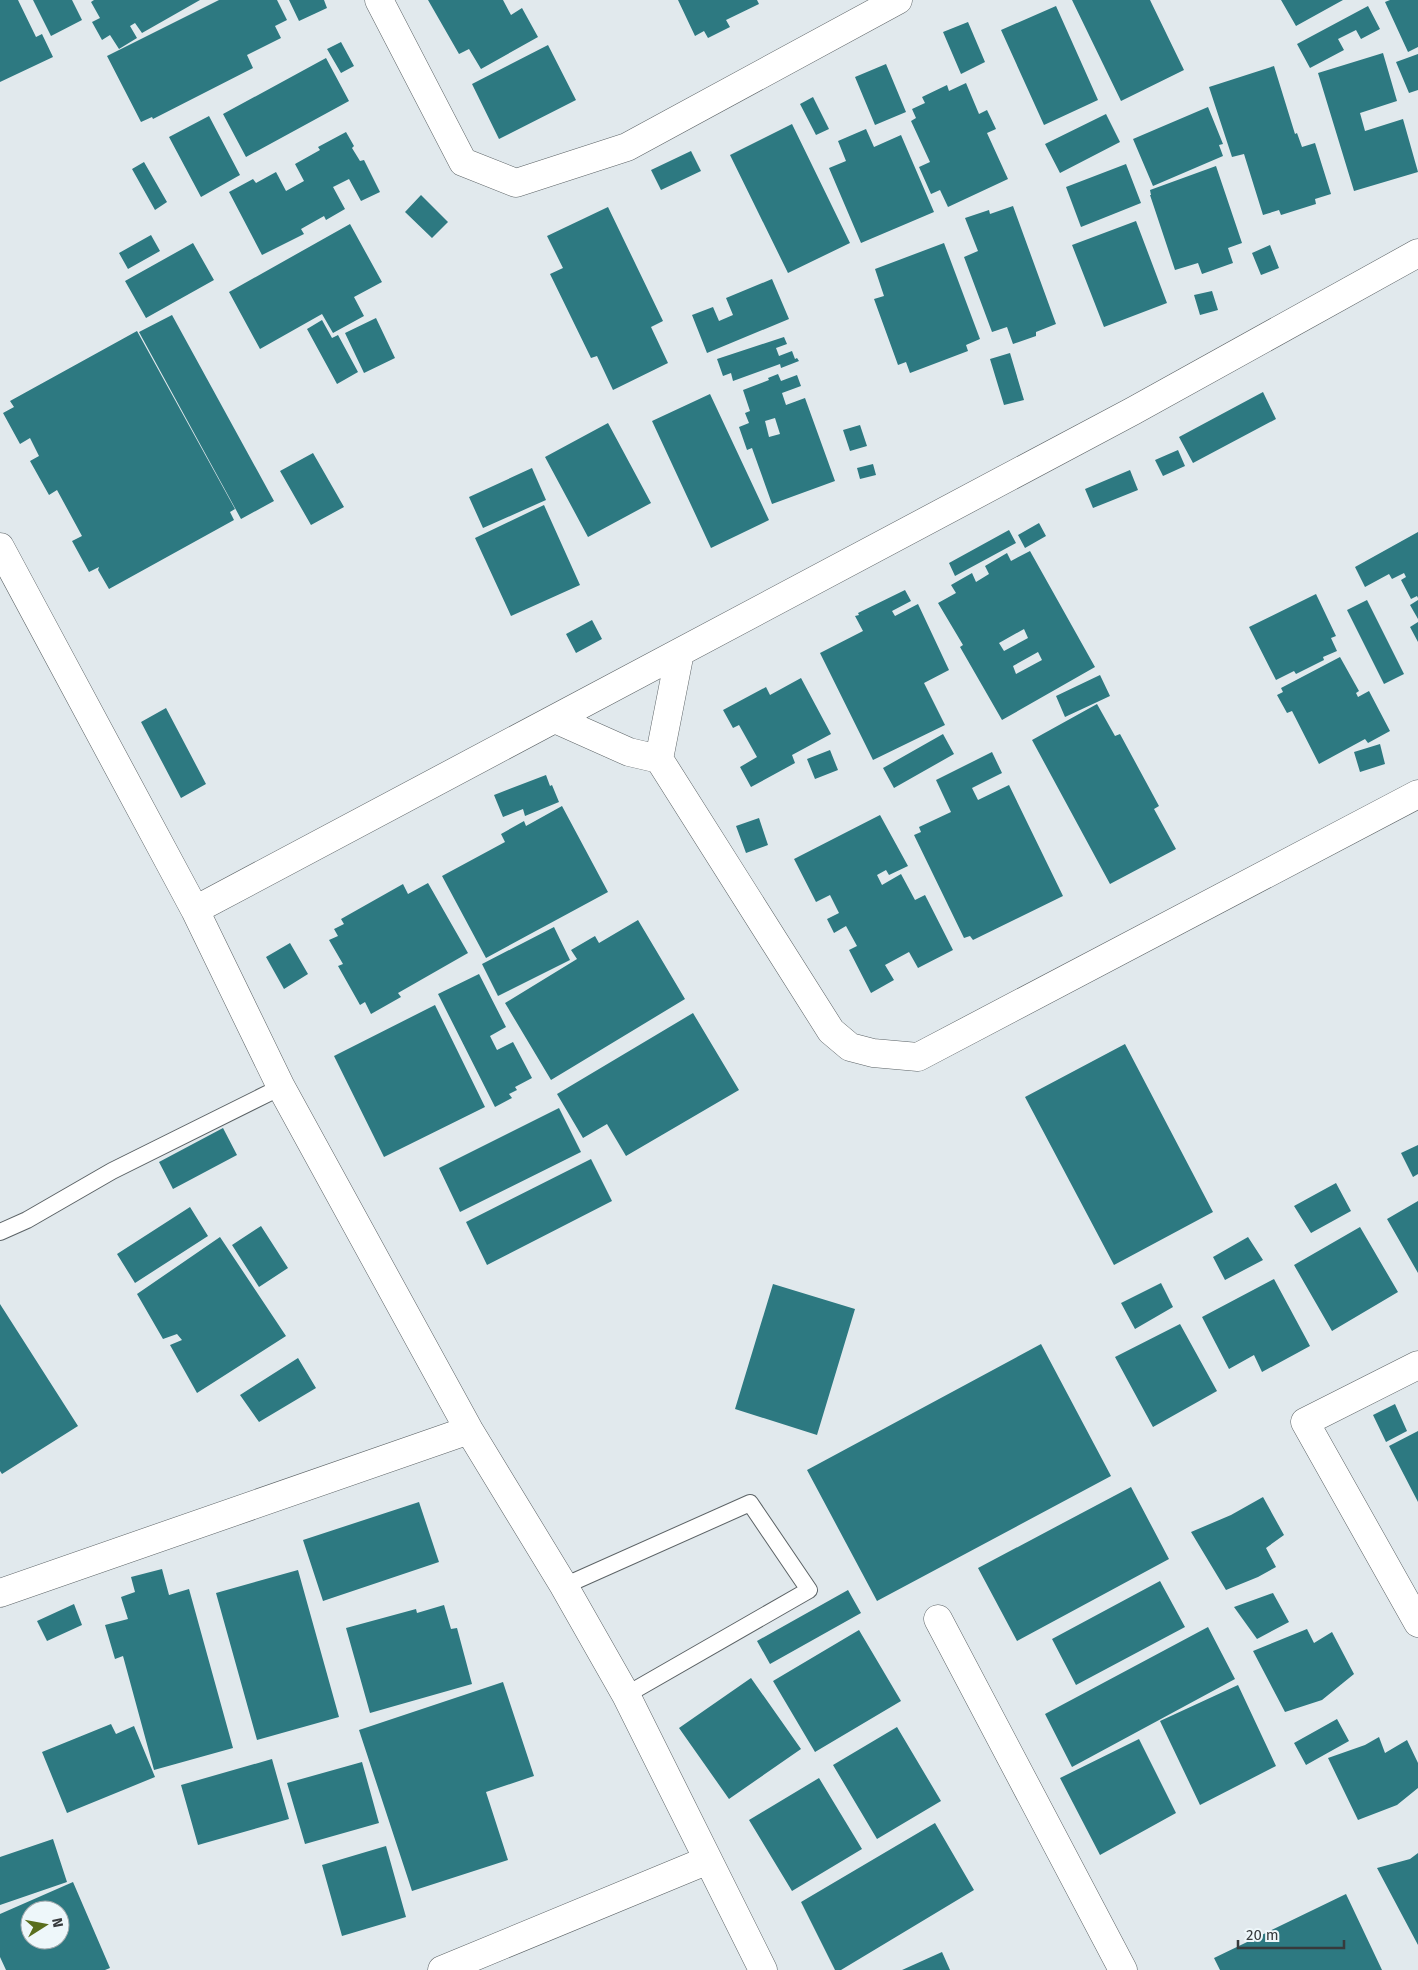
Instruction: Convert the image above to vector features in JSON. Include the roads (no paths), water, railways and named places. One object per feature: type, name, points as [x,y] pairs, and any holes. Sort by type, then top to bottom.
[{"type":"street","points":[[379,0],[463,162],[516,183],[627,147],[898,0]]},
{"type":"street","points":[[195,910],[1133,411],[1418,253]]},
{"type":"street","points":[[0,547],[195,910],[281,1087],[469,1430],[564,1586],[626,1695],[763,1970]]},
{"type":"street","points":[[680,652],[659,759],[831,1031],[850,1047],[873,1053],[918,1057],[1418,794]]},
{"type":"street","points":[[555,719],[629,752],[659,759]]},
{"type":"street","points":[[1418,1366],[1305,1422],[1418,1623]]},
{"type":"street","points":[[0,1593],[469,1430]]},
{"type":"street","points":[[938,1620],[1123,1970]]},
{"type":"street","points":[[442,1970],[708,1860]]},
{"type":"lane","points":[[0,1232],[27,1220],[112,1171],[281,1087]]},
{"type":"lane","points":[[564,1586],[750,1503],[809,1590],[626,1695]]}]
